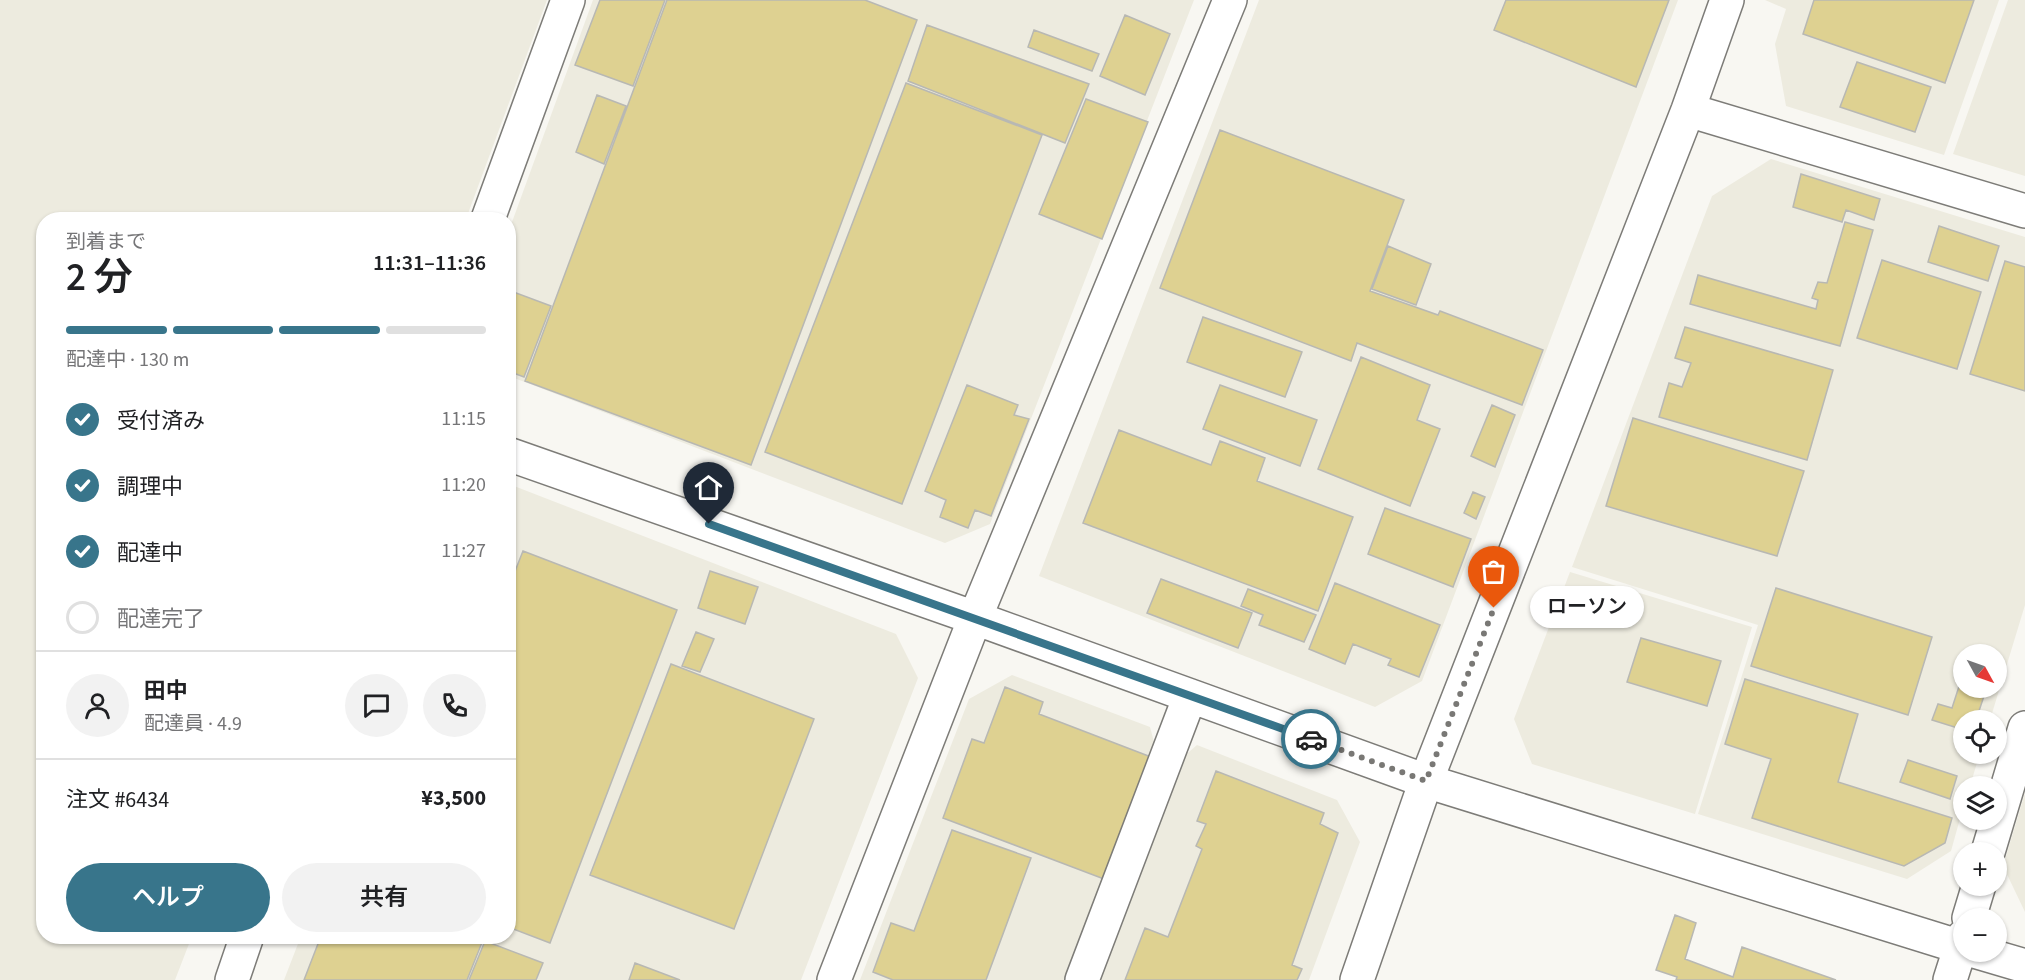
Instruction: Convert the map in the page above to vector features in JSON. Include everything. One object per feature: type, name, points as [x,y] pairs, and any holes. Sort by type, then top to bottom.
[{"type":"street","points":[[491,212],[568,0]]},
{"type":"street","points":[[834,980],[975,618],[1230,0]]},
{"type":"street","points":[[1358,980],[1426,781],[1688,110],[1727,0]]},
{"type":"street","points":[[1688,110],[2025,211]]},
{"type":"street","points":[[516,457],[975,618],[1426,781],[1953,936]]},
{"type":"street","points":[[1083,980],[1190,696]]},
{"type":"street","points":[[1991,842],[2025,728]]},
{"type":"street","points":[[232,980],[244,944]]},
{"type":"street","points":[[2007,958],[2025,966]]},
{"type":"street","points":[[1950,980],[1957,962]]},
{"type":"shaded area","points":[[0,0],[547,0],[469,212],[36,212],[36,944],[189,944],[175,980],[0,980]]},
{"type":"shaded area","points":[[593,0],[1194,0],[990,524],[945,543],[516,379],[516,212]]},
{"type":"shaded area","points":[[1259,0],[1678,0],[1422,681],[1375,707],[1039,576]]},
{"type":"shaded area","points":[[1765,0],[1999,0],[1944,155],[1786,106],[1775,44],[1786,9]]},
{"type":"shaded area","points":[[2008,0],[2025,0],[2025,176],[1953,154]]},
{"type":"shaded area","points":[[1771,159],[2025,237],[2025,605],[2007,664],[2007,644],[1953,644],[1953,698],[1997,698],[1993,710],[1953,710],[1953,764],[1977,764],[1973,776],[1953,776],[1953,830],[1957,830],[1951,851],[1907,879],[1698,814],[1758,625],[1572,567],[1712,196]]},
{"type":"shaded area","points":[[516,487],[896,634],[918,678],[801,980],[284,980],[298,944],[516,944]]},
{"type":"shaded area","points":[[1570,572],[1752,627],[1695,814],[1532,764],[1514,719]]},
{"type":"shaded area","points":[[1012,675],[1150,727],[1157,753],[1069,980],[860,980],[969,699]]},
{"type":"shaded area","points":[[1197,745],[1337,800],[1360,842],[1309,980],[1098,980],[1183,757]]},
{"type":"shaded area","points":[[2025,793],[2025,912],[2007,874],[2007,853]]},
{"type":"building","points":[[600,0],[665,0],[633,86],[575,65]]},
{"type":"building","points":[[667,0],[865,0],[917,20],[751,465],[525,381]]},
{"type":"building","points":[[1506,0],[1669,0],[1636,87],[1494,30]]},
{"type":"building","points":[[1814,0],[1974,0],[1945,83],[1803,34]]},
{"type":"building","points":[[1125,15],[1170,34],[1145,95],[1100,76]]},
{"type":"building","points":[[927,25],[1089,84],[1065,143],[908,81]]},
{"type":"building","points":[[1034,30],[1099,54],[1092,71],[1028,47]]},
{"type":"building","points":[[1857,62],[1931,87],[1915,132],[1840,107]]},
{"type":"building","points":[[906,83],[1042,135],[902,504],[765,452]]},
{"type":"building","points":[[597,95],[626,106],[604,164],[576,152]]},
{"type":"building","points":[[1086,99],[1148,122],[1102,239],[1039,214]]},
{"type":"building","points":[[1220,130],[1404,200],[1370,291],[1438,315],[1440,311],[1543,350],[1522,405],[1357,343],[1351,361],[1160,288]]},
{"type":"building","points":[[1801,174],[1880,199],[1874,220],[1846,210],[1842,222],[1793,207]]},
{"type":"building","points":[[1845,222],[1873,230],[1840,346],[1690,304],[1698,275],[1816,309],[1818,300],[1812,298],[1818,282],[1827,283]]},
{"type":"building","points":[[1939,226],[1999,246],[1988,281],[1928,262]]},
{"type":"building","points":[[1388,246],[1431,264],[1416,305],[1372,289]]},
{"type":"building","points":[[1882,260],[1981,292],[1957,369],[1857,338]]},
{"type":"building","points":[[2005,261],[2025,267],[2025,391],[1970,374]]},
{"type":"building","points":[[516,293],[551,306],[524,377],[516,374]]},
{"type":"building","points":[[1203,317],[1302,352],[1285,397],[1187,362]]},
{"type":"building","points":[[1685,327],[1833,370],[1807,460],[1659,417],[1669,383],[1682,387],[1691,363],[1675,358]]},
{"type":"building","points":[[1361,357],[1430,385],[1417,420],[1440,429],[1410,506],[1318,469]]},
{"type":"building","points":[[967,385],[1018,405],[1014,415],[1029,419],[991,516],[975,510],[968,528],[940,517],[946,500],[925,491]]},
{"type":"building","points":[[1220,385],[1317,420],[1300,466],[1203,429]]},
{"type":"building","points":[[1492,405],[1515,415],[1495,467],[1471,456]]},
{"type":"building","points":[[1633,418],[1804,471],[1777,556],[1606,506]]},
{"type":"building","points":[[1119,430],[1211,465],[1220,441],[1265,458],[1257,481],[1353,517],[1318,611],[1083,523]]},
{"type":"building","points":[[1473,492],[1485,497],[1476,519],[1464,513]]},
{"type":"building","points":[[1385,508],[1471,539],[1453,587],[1368,554]]},
{"type":"building","points":[[523,551],[677,610],[550,943],[516,930],[516,569]]},
{"type":"building","points":[[710,571],[758,587],[745,624],[698,608]]},
{"type":"building","points":[[1161,579],[1252,613],[1238,648],[1147,613]]},
{"type":"building","points":[[1335,583],[1440,625],[1419,677],[1388,665],[1391,659],[1353,644],[1345,664],[1309,649]]},
{"type":"building","points":[[1776,588],[1932,637],[1908,715],[1751,666]]},
{"type":"building","points":[[1248,589],[1316,615],[1304,642],[1259,625],[1263,615],[1241,606]]},
{"type":"building","points":[[696,632],[714,639],[700,672],[682,666]]},
{"type":"building","points":[[1641,638],[1721,661],[1707,706],[1627,682]]},
{"type":"building","points":[[671,664],[814,719],[734,929],[590,875]]},
{"type":"building","points":[[1745,679],[1858,714],[1838,782],[1952,818],[1945,843],[1904,866],[1752,818],[1771,759],[1725,744]]},
{"type":"building","points":[[1005,687],[1043,702],[1039,714],[1151,757],[1104,879],[943,818],[972,739],[984,743]]},
{"type":"building","points":[[1955,698],[1983,698],[1979,710],[1953,710],[1953,727],[1932,720],[1938,704],[1952,708]]},
{"type":"building","points":[[1908,760],[1957,776],[1953,776],[1950,799],[1900,782]]},
{"type":"building","points":[[1216,771],[1324,813],[1320,824],[1338,833],[1292,965],[1302,969],[1297,980],[1125,980],[1145,928],[1168,937],[1202,849],[1196,846],[1206,824],[1197,821]]},
{"type":"building","points":[[952,830],[1031,858],[986,980],[893,980],[873,972],[891,923],[914,931]]},
{"type":"building","points":[[1675,915],[1696,923],[1685,959],[1733,977],[1742,947],[1836,980],[1676,980],[1677,977],[1656,970]]},
{"type":"building","points":[[318,944],[481,944],[467,980],[304,980]]},
{"type":"building","points":[[484,944],[493,944],[543,963],[536,980],[469,980]]},
{"type":"building","points":[[635,963],[680,980],[629,980]]},
{"type":"way so far","points":[[1311,739],[1426,781],[1494,608]]},
{"type":"place","name":"ローソン","points":[[1494,608]]},
{"type":"route","points":[[709,524],[1311,739]]}]
